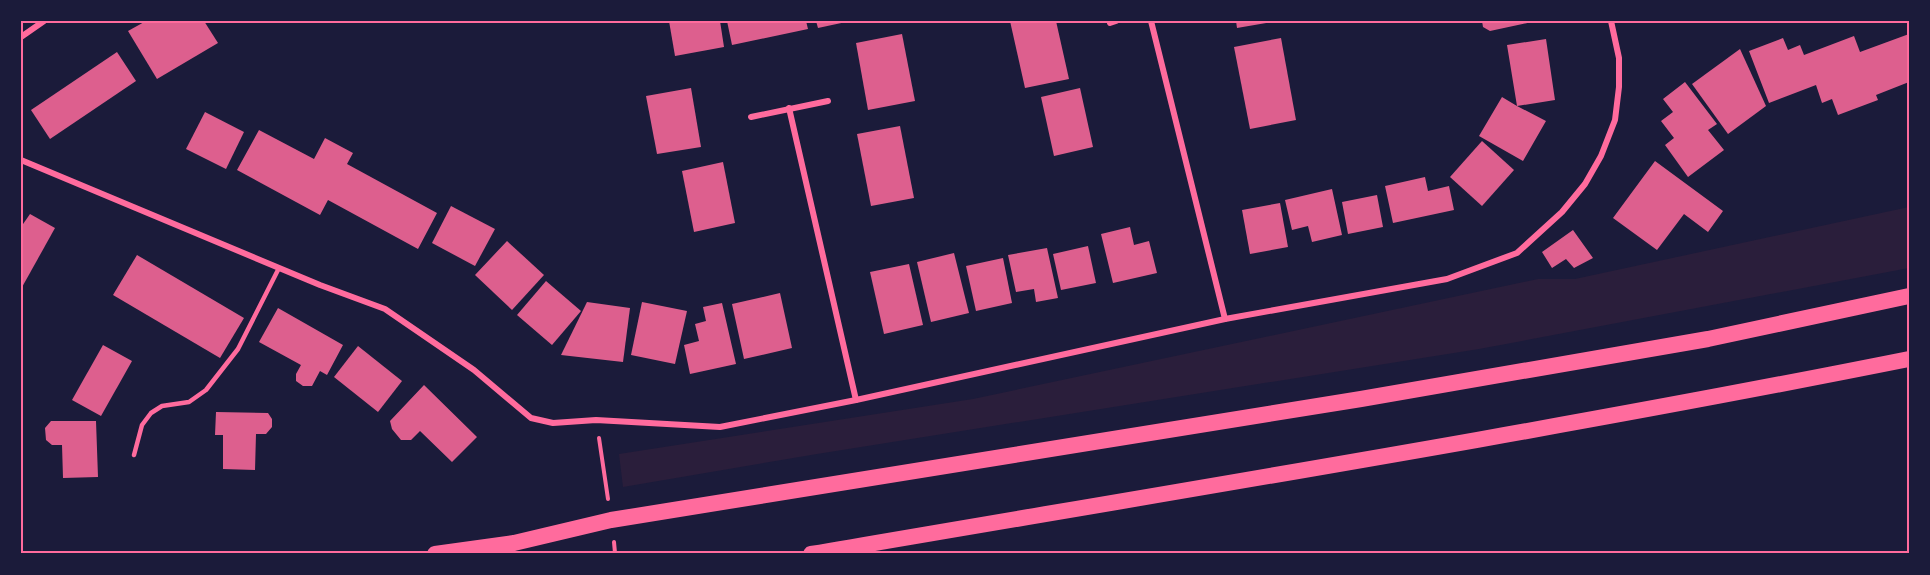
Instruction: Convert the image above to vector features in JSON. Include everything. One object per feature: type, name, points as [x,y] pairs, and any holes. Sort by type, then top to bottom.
[{"type":"highway","points":[[435,554],[514,543],[611,520],[1349,401],[1708,339],[1909,296]]},
{"type":"highway","points":[[811,554],[1406,453],[1719,397],[1909,359]]},
{"type":"street","points":[[21,37],[44,21]]},
{"type":"street","points":[[1151,21],[1225,319]]},
{"type":"street","points":[[21,160],[279,268],[385,309],[474,370],[531,418],[553,423],[596,420],[720,427],[856,400],[1225,319],[1448,279],[1516,253],[1562,212],[1585,184],[1601,156],[1616,120],[1619,87],[1618,58],[1611,21]]},
{"type":"street","points":[[751,117],[828,101]]},
{"type":"street","points":[[789,108],[856,400]]},
{"type":"lane","points":[[134,455],[142,425],[151,413],[162,406],[189,402],[206,390],[238,349],[279,268]]},
{"type":"path","points":[[596,420],[615,553],[609,554]]},
{"type":"shaded area","points":[[1909,207],[1909,268],[1479,349],[623,487],[619,454],[973,399],[1538,279],[1575,279]]},
{"type":"building","points":[[146,21],[204,21],[218,43],[157,79],[128,31]]},
{"type":"building","points":[[669,21],[720,21],[724,47],[675,56]]},
{"type":"building","points":[[727,21],[806,21],[808,29],[732,45]]},
{"type":"building","points":[[816,21],[846,21],[846,22],[818,28]]},
{"type":"building","points":[[1010,21],[1056,21],[1069,79],[1025,88]]},
{"type":"building","points":[[1236,21],[1272,21],[1272,22],[1237,28]]},
{"type":"building","points":[[1482,21],[1532,22],[1490,31],[1483,27]]},
{"type":"building","points":[[902,34],[915,101],[868,110],[856,43]]},
{"type":"building","points":[[1909,34],[1909,82],[1876,95],[1878,100],[1838,115],[1832,99],[1822,103],[1816,85],[1769,103],[1749,51],[1783,38],[1788,50],[1800,45],[1804,55],[1854,36],[1860,52]]},
{"type":"building","points":[[1281,38],[1296,120],[1250,129],[1234,47]]},
{"type":"building","points":[[1546,39],[1555,100],[1517,106],[1507,45]]},
{"type":"building","points":[[1740,49],[1766,106],[1728,134],[1692,84]]},
{"type":"building","points":[[117,52],[136,81],[50,139],[31,110]]},
{"type":"building","points":[[1685,82],[1717,124],[1708,130],[1724,150],[1688,177],[1665,145],[1674,138],[1661,121],[1673,112],[1663,99]]},
{"type":"building","points":[[691,88],[701,147],[657,154],[646,96]]},
{"type":"building","points":[[1080,88],[1093,147],[1054,156],[1041,97]]},
{"type":"building","points":[[1502,97],[1546,121],[1523,161],[1479,136]]},
{"type":"building","points":[[205,112],[244,132],[226,169],[186,149]]},
{"type":"building","points":[[900,126],[914,198],[871,206],[857,134]]},
{"type":"building","points":[[259,130],[314,159],[325,138],[353,153],[347,164],[437,213],[418,249],[328,200],[320,215],[237,170]]},
{"type":"building","points":[[1482,141],[1514,170],[1482,206],[1450,177]]},
{"type":"building","points":[[1655,161],[1723,211],[1708,232],[1684,214],[1657,250],[1613,218]]},
{"type":"building","points":[[723,162],[735,223],[694,232],[682,171]]},
{"type":"building","points":[[1425,177],[1428,191],[1449,186],[1454,210],[1393,223],[1385,186]]},
{"type":"building","points":[[1332,189],[1342,235],[1312,242],[1308,226],[1292,230],[1285,200]]},
{"type":"building","points":[[1377,195],[1383,227],[1348,234],[1342,202]]},
{"type":"building","points":[[1280,203],[1288,247],[1250,254],[1242,210]]},
{"type":"building","points":[[451,206],[495,229],[475,266],[432,243]]},
{"type":"building","points":[[30,214],[55,228],[21,289],[21,227]]},
{"type":"building","points":[[1130,227],[1134,245],[1149,241],[1157,273],[1113,283],[1101,234]]},
{"type":"building","points":[[1573,230],[1593,258],[1574,268],[1566,259],[1552,268],[1542,252]]},
{"type":"building","points":[[507,241],[544,275],[512,310],[475,275]]},
{"type":"building","points":[[1088,246],[1096,283],[1061,290],[1053,254]]},
{"type":"building","points":[[1047,248],[1058,298],[1036,302],[1034,289],[1016,292],[1008,255]]},
{"type":"building","points":[[954,253],[969,313],[931,322],[917,262]]},
{"type":"building","points":[[137,255],[244,318],[220,358],[113,295]]},
{"type":"building","points":[[1003,258],[1012,303],[976,311],[966,266]]},
{"type":"building","points":[[909,264],[923,325],[884,334],[870,272]]},
{"type":"building","points":[[546,281],[581,311],[552,345],[517,315]]},
{"type":"building","points":[[780,293],[792,348],[744,359],[732,304]]},
{"type":"building","points":[[587,302],[630,308],[623,362],[561,355]]},
{"type":"building","points":[[642,302],[687,311],[675,364],[631,355]]},
{"type":"building","points":[[722,303],[736,364],[690,374],[684,345],[699,341],[695,324],[706,321],[703,307]]},
{"type":"building","points":[[278,308],[343,345],[327,375],[320,371],[312,386],[303,386],[296,381],[296,374],[301,365],[259,342]]},
{"type":"building","points":[[103,345],[132,361],[101,416],[72,400]]},
{"type":"building","points":[[358,346],[402,381],[378,412],[334,377]]},
{"type":"building","points":[[424,385],[477,437],[452,462],[420,431],[411,440],[401,440],[392,429],[390,421]]},
{"type":"building","points":[[216,412],[268,413],[272,419],[272,427],[266,434],[256,434],[255,470],[223,469],[223,435],[215,435]]},
{"type":"building","points":[[51,421],[96,421],[98,477],[63,478],[62,445],[52,445],[46,440],[45,428]]}]
